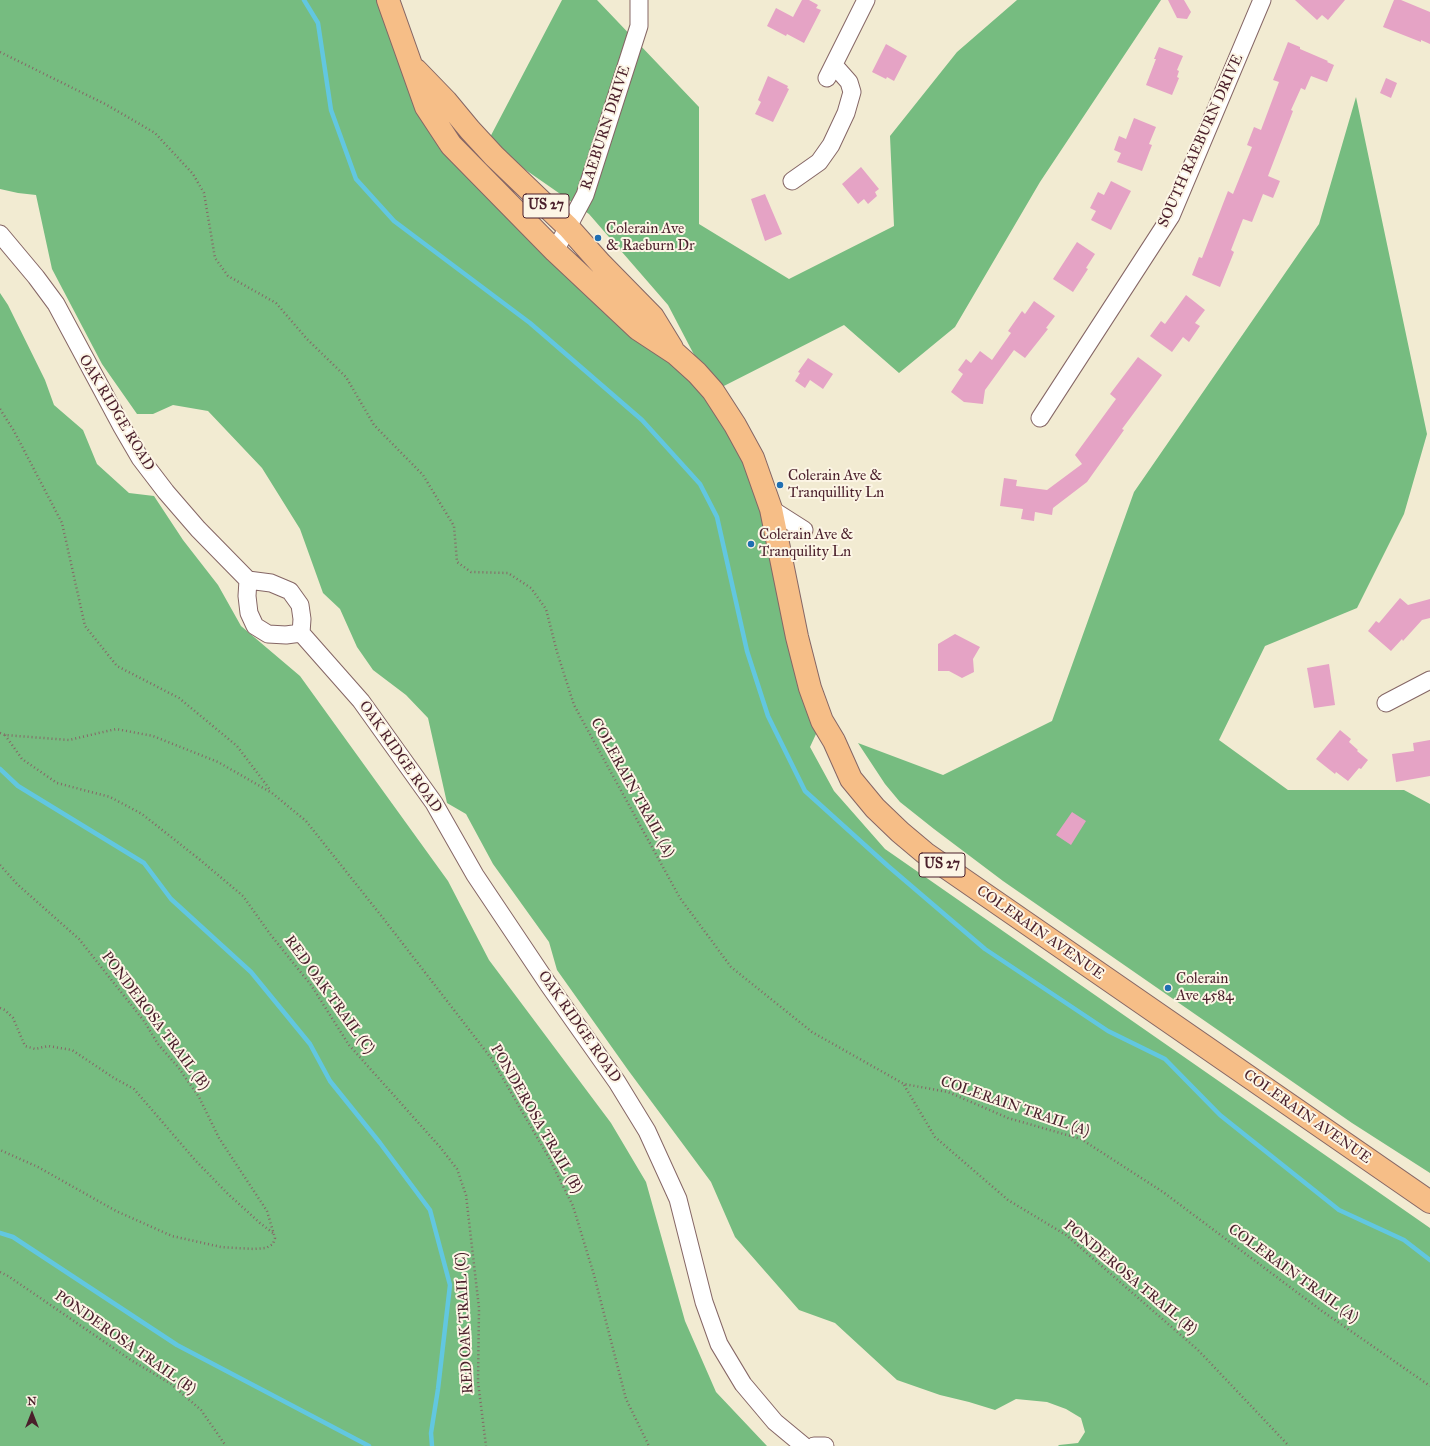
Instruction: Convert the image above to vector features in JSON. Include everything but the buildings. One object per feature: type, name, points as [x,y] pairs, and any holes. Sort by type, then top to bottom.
[{"type":"main road","name":"COLERAIN AVENUE","points":[[388,0],[426,108],[451,145],[555,251],[638,329],[676,354],[697,373],[713,391],[735,424],[753,458],[771,509],[797,637],[810,688],[822,721],[834,741],[851,779],[875,808],[925,854],[1430,1202]]},
{"type":"main road","name":"COLERAIN AVENUE","points":[[410,64],[446,101],[494,156],[568,227],[601,264],[653,317],[676,354]]},
{"type":"street","name":"RAEBURN DRIVE","points":[[555,251],[585,195],[639,26],[638,0]]},
{"type":"street","points":[[792,181],[819,162],[831,144],[846,113],[852,92],[849,82],[830,72],[866,0]]},
{"type":"street","name":"SOUTH RAEBURN DRIVE","points":[[1040,418],[1171,216],[1262,0]]},
{"type":"street","name":"OAK RIDGE ROAD","points":[[0,234],[36,277],[56,304],[140,458],[166,492],[198,529],[248,580]]},
{"type":"street","points":[[771,509],[804,530]]},
{"type":"street","points":[[248,580],[271,583],[290,591],[300,605],[302,619],[301,633],[286,635],[268,634],[255,626],[246,596],[248,580]]},
{"type":"street","name":"OAK RIDGE ROAD","points":[[301,633],[361,700],[434,803],[480,881],[548,984],[617,1082],[647,1132],[678,1199],[704,1302],[719,1344],[748,1389],[775,1422],[804,1446]]},
{"type":"street","points":[[1386,703],[1430,680]]},
{"type":"street","points":[[814,1446],[825,1446]]},
{"type":"path","name":"COLERAIN TRAIL (A)","points":[[0,52],[107,105],[155,133],[193,174],[204,193],[214,258],[228,276],[276,303],[307,339],[346,377],[374,425],[424,475],[454,526],[457,562],[471,572],[508,573],[531,588],[546,609],[557,652],[574,705],[680,898],[732,967],[812,1032],[904,1084],[948,1092],[1008,1118],[1081,1139],[1163,1192],[1322,1311],[1430,1386]]},
{"type":"path","name":"PONDEROSA TRAIL (B)","points":[[0,409],[14,431],[62,523],[85,626],[117,666],[179,698],[236,746],[272,793]]},
{"type":"path","name":"PONDEROSA TRAIL (B)","points":[[0,733],[5,735],[69,740],[116,730],[152,736],[218,762],[272,793],[306,821],[491,1058],[549,1158],[573,1206],[594,1275],[626,1399],[649,1446]]},
{"type":"path","name":"RED OAK TRAIL (C)","points":[[5,735],[22,760],[57,783],[110,797],[142,814],[243,896],[270,934],[311,985],[349,1045],[440,1147],[457,1169],[466,1195],[479,1308],[478,1382],[486,1446]]},
{"type":"path","name":"PONDEROSA TRAIL (B)","points":[[0,865],[17,884],[79,939],[144,1021],[158,1044],[199,1097],[219,1138],[266,1211],[274,1233]]},
{"type":"path","points":[[0,1008],[5,1010],[13,1018],[25,1046],[35,1049],[48,1046],[72,1050],[114,1078],[134,1089],[195,1160],[233,1199],[260,1223],[274,1233],[275,1238],[273,1244],[266,1248],[254,1249],[221,1247],[172,1236],[116,1211],[38,1167],[0,1150]]},
{"type":"path","name":"PONDEROSA TRAIL (B)","points":[[904,1084],[935,1137],[1008,1200],[1066,1235],[1198,1350],[1289,1446]]},
{"type":"path","name":"PONDEROSA TRAIL (B)","points":[[0,1272],[131,1360],[171,1384],[201,1410],[226,1446]]},
{"type":"green space","points":[[0,0],[388,0],[451,145],[712,389],[668,305],[589,214],[487,143],[562,0],[597,0],[699,107],[699,224],[789,279],[894,226],[890,136],[957,52],[1017,0],[1161,0],[1040,182],[955,327],[899,373],[844,325],[714,391],[735,425],[822,721],[810,747],[834,791],[885,849],[1430,1228],[1430,1446],[1058,1446],[1078,1443],[1085,1432],[1081,1418],[1066,1409],[1047,1402],[1016,1399],[995,1410],[940,1395],[897,1380],[835,1323],[799,1310],[735,1237],[711,1182],[628,1070],[557,970],[549,942],[493,864],[466,814],[447,803],[428,718],[406,695],[373,670],[357,647],[340,609],[323,593],[300,529],[262,468],[208,411],[173,405],[153,414],[137,414],[102,364],[52,269],[36,195],[0,189]]},
{"type":"green space","points":[[1356,97],[1427,434],[1404,514],[1357,608],[1265,646],[1219,740],[1288,790],[1404,790],[1430,804],[1430,1173],[1352,1123],[1003,881],[900,802],[885,784],[858,743],[943,775],[1052,721],[1134,492],[1319,224]]},
{"type":"green space","points":[[0,293],[8,305],[45,380],[54,405],[83,430],[97,464],[129,493],[154,496],[183,540],[218,585],[241,626],[300,676],[448,881],[489,960],[611,1123],[646,1182],[685,1321],[716,1392],[767,1446],[0,1446]]},
{"type":"waterway","points":[[304,0],[318,23],[331,110],[356,179],[394,221],[530,323],[642,420],[700,484],[717,517],[747,651],[768,716],[805,791],[888,866],[985,949],[1108,1031],[1165,1059],[1220,1115],[1339,1210],[1404,1240],[1430,1260]]},
{"type":"waterway","points":[[0,769],[18,786],[144,863],[171,899],[251,972],[310,1044],[330,1081],[380,1143],[430,1210],[450,1285],[438,1389],[431,1433],[432,1446]]},
{"type":"waterway","points":[[0,1233],[13,1237],[177,1345],[369,1446]]},
{"type":"place","name":"Colerain Ave & Raeburn Dr","points":[[598,238]]},
{"type":"place","name":"Colerain Ave & Tranquillity Ln","points":[[780,485]]},
{"type":"place","name":"Colerain Ave & Tranquility Ln","points":[[751,544]]},
{"type":"place","name":"Colerain Ave 4584","points":[[1168,988]]}]
